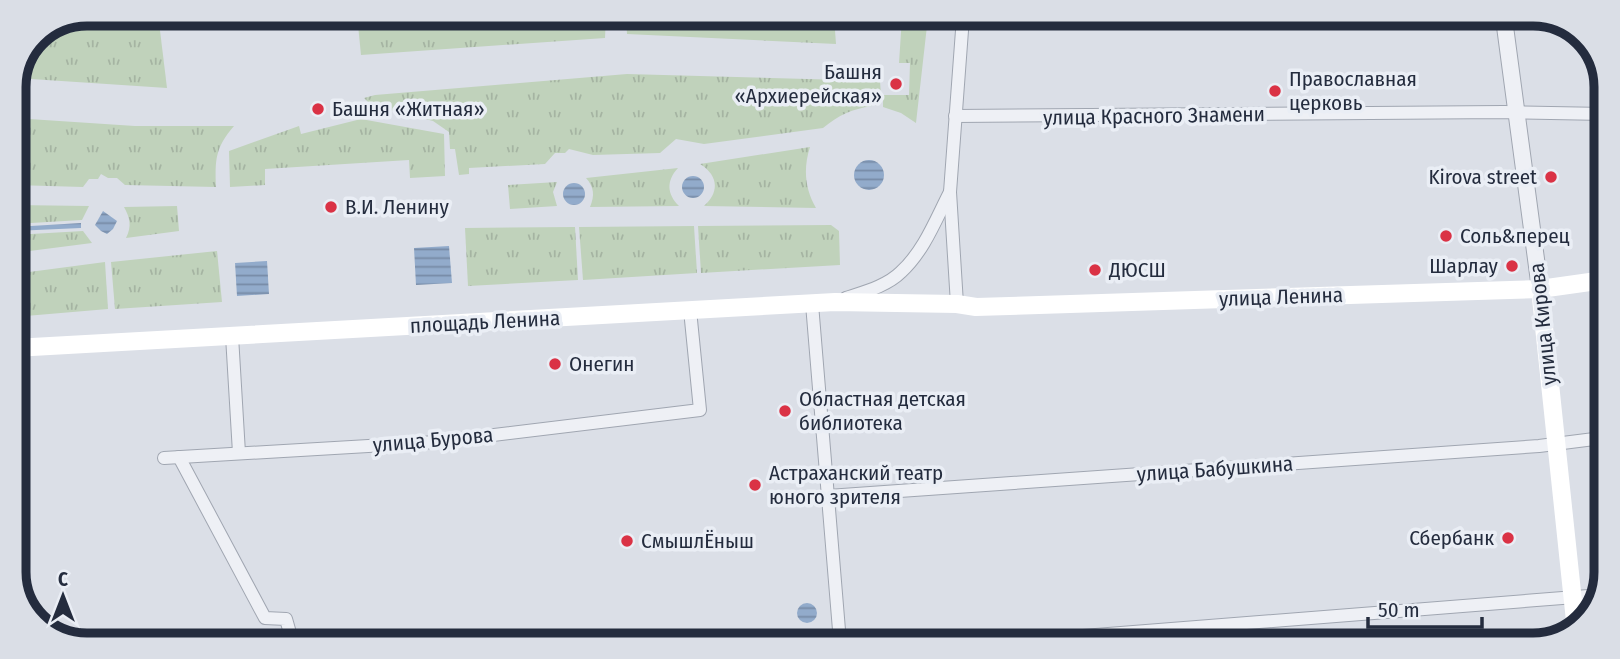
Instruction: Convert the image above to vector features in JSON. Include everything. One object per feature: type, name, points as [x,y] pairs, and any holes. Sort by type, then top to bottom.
[{"type":"main road","name":"улица Ленина","points":[[957,304],[976,307],[1540,289],[1594,281]]},
{"type":"main road","name":"улица Кирова","points":[[1540,289],[1575,616]]},
{"type":"main road","name":"площадь Ленина","points":[[26,347],[835,302],[957,304]]},
{"type":"street","points":[[957,304],[950,192],[962,26]]},
{"type":"street","name":"улица Кирова","points":[[1505,26],[1540,289]]},
{"type":"street","name":"улица Красного Знамени","points":[[955,116],[1594,114]]},
{"type":"street","points":[[835,302],[874,288],[900,274],[919,251],[950,192]]},
{"type":"street","points":[[812,304],[839,633]]},
{"type":"street","name":"улица Бурова","points":[[164,458],[436,442],[700,410],[690,310]]},
{"type":"street","points":[[232,336],[239,453]]},
{"type":"street","name":"улица Бабушкина","points":[[828,496],[1556,444],[1594,439]]},
{"type":"street","points":[[179,457],[265,618],[286,619],[290,633]]},
{"type":"street","points":[[1122,633],[1588,596]]},
{"type":"green space","points":[[87,26],[159,26],[167,88],[27,79],[36,53],[53,36],[64,31]]},
{"type":"green space","points":[[358,26],[606,26],[605,38],[361,55]]},
{"type":"green space","points":[[627,26],[835,26],[836,44],[627,34]]},
{"type":"green space","points":[[901,26],[927,26],[916,123],[901,113],[883,107],[883,100],[872,100],[872,106],[846,113],[823,128],[704,144],[676,139],[660,153],[593,155],[569,149],[565,153],[555,153],[545,164],[469,168],[469,174],[459,175],[455,149],[450,149],[449,132],[433,121],[371,105],[364,98],[627,74],[880,81],[881,95],[909,95],[910,63],[899,63]]},
{"type":"green space","points":[[26,119],[135,126],[234,126],[223,141],[218,155],[216,187],[125,185],[117,178],[108,178],[101,174],[98,179],[89,179],[83,187],[26,185]]},
{"type":"green space","points":[[361,119],[444,134],[445,176],[410,178],[409,160],[265,169],[265,185],[230,187],[229,151],[299,126],[301,134]]},
{"type":"green space","points":[[810,147],[806,179],[816,208],[704,206],[713,195],[715,184],[710,173],[700,164]]},
{"type":"green space","points":[[678,168],[671,178],[670,192],[679,206],[590,207],[593,191],[586,178]]},
{"type":"green space","points":[[557,182],[553,192],[557,206],[510,209],[508,185]]},
{"type":"green space","points":[[26,205],[89,206],[82,220],[26,223]]},
{"type":"green space","points":[[177,206],[179,231],[126,238],[130,222],[124,207]]},
{"type":"green space","points":[[831,225],[839,231],[840,265],[701,273],[698,226]]},
{"type":"green space","points":[[694,226],[697,273],[583,280],[579,227]]},
{"type":"green space","points":[[575,227],[578,280],[468,286],[465,228]]},
{"type":"green space","points":[[83,231],[92,243],[26,251],[26,234]]},
{"type":"green space","points":[[217,251],[222,302],[115,309],[111,262]]},
{"type":"green space","points":[[105,262],[108,309],[26,316],[26,272]]},
{"type":"water","points":[[869,160],[880,164],[884,175],[880,186],[869,190],[858,186],[854,175],[858,164]]},
{"type":"water","points":[[693,176],[703,183],[704,187],[697,197],[693,198],[683,191],[682,187],[689,177]]},
{"type":"water","points":[[570,183],[578,183],[585,190],[585,198],[578,205],[570,205],[563,198],[563,190]]},
{"type":"water","points":[[103,211],[117,221],[107,234],[95,225]]},
{"type":"water","points":[[81,223],[81,228],[26,230],[26,226]]},
{"type":"water","points":[[449,246],[452,283],[416,285],[414,248]]},
{"type":"water","points":[[267,261],[269,294],[237,296],[235,263]]},
{"type":"water","points":[[807,603],[814,606],[817,613],[814,620],[807,623],[800,620],[797,613],[800,606]]},
{"type":"place","name":"Башня «Архиерейская»","points":[[896,84]]},
{"type":"place","name":"Православная церковь","points":[[1275,91]]},
{"type":"place","name":"Башня «Житная»","points":[[318,109]]},
{"type":"place","name":"Kirova street","points":[[1551,177]]},
{"type":"place","name":"В.И. Ленину","points":[[331,207]]},
{"type":"place","name":"Соль&перец","points":[[1446,236]]},
{"type":"place","name":"Шарлау","points":[[1512,266]]},
{"type":"place","name":"ДЮСШ","points":[[1095,270]]},
{"type":"place","name":"Онегин","points":[[555,364]]},
{"type":"place","name":"Областная детская библиотека","points":[[785,411]]},
{"type":"place","name":"Астраханский театр юного зрителя","points":[[755,485]]},
{"type":"place","name":"Сбербанк","points":[[1508,538]]},
{"type":"place","name":"СмышлЁныш","points":[[627,541]]}]
